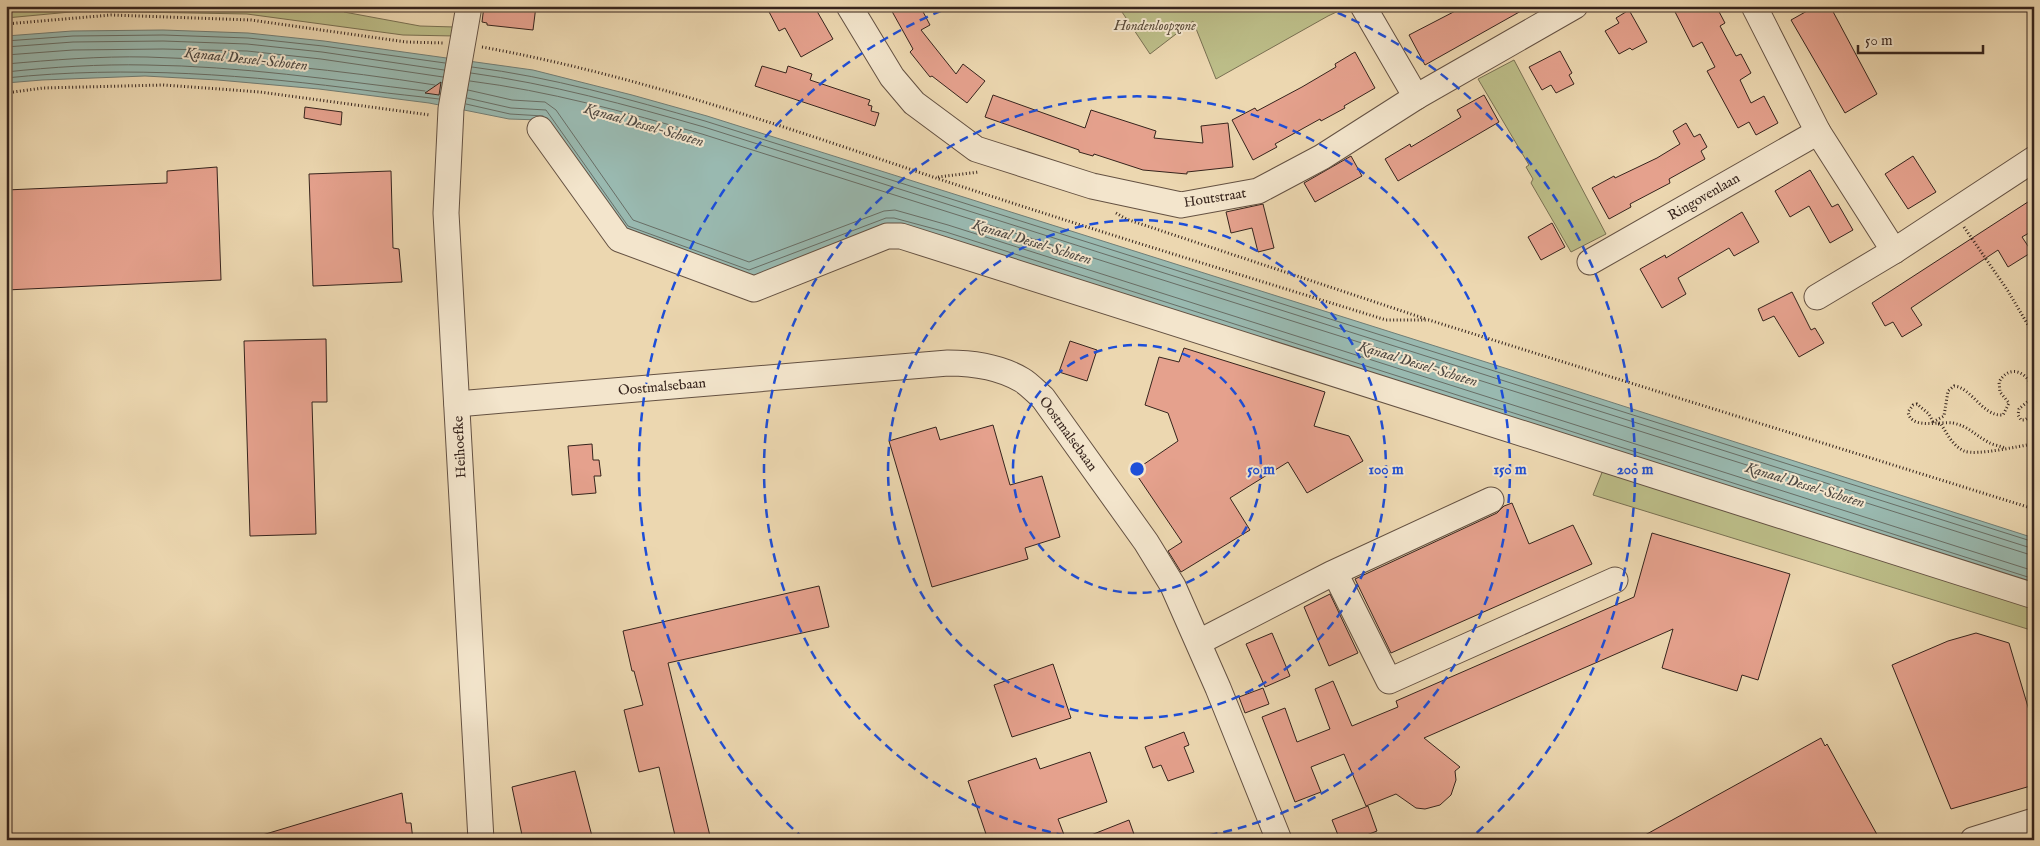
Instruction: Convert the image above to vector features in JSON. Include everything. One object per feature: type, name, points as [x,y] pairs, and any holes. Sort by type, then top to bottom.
[{"type":"street","name":"Houtstraat","points":[[849,6],[892,77],[914,104],[976,149],[1092,186],[1181,205],[1258,191],[1322,157],[1416,97],[1576,6]]},
{"type":"street","points":[[1364,6],[1416,97]]},
{"type":"street","name":"Heihoefke","points":[[462,7],[460,48],[451,114],[446,213],[481,840]]},
{"type":"street","points":[[1750,7],[1818,132],[1894,251]]},
{"type":"street","points":[[540,129],[619,239],[754,289],[887,236],[902,236],[2034,596]]},
{"type":"street","name":"Ringovenlaan","points":[[1590,262],[1818,132]]},
{"type":"street","points":[[1817,297],[1894,251],[2034,159]]},
{"type":"street","name":"Oostmalsebaan","points":[[457,404],[948,363],[980,365],[1003,371],[1022,380],[1043,398],[1146,542],[1173,586],[1199,642],[1279,840]]},
{"type":"street","points":[[1199,642],[1334,572],[1491,500]]},
{"type":"street","points":[[1334,572],[1389,681],[1615,580]]},
{"type":"street","points":[[1973,840],[2034,821]]},
{"type":"path","points":[[6,24],[111,15],[251,20],[406,42],[531,56],[647,86],[811,135],[935,177],[1386,320],[1429,320]]},
{"type":"path","points":[[6,93],[43,88],[163,85],[260,92],[451,114]]},
{"type":"path","points":[[1954,212],[2034,334]]},
{"type":"path","points":[[1126,219],[1429,320],[2034,509]]},
{"type":"path","points":[[1933,422],[1944,416],[1948,391],[1954,386],[1960,388],[1991,413],[2003,415],[2009,403],[2000,392],[1999,382],[2007,372],[2012,370],[2026,377],[2033,390],[2032,397],[2018,409],[2018,415],[2021,420],[2025,420],[2034,414]]},
{"type":"path","points":[[2006,448],[1988,442],[1974,431],[1961,425],[1933,422],[1913,421],[1909,417],[1908,412],[1913,405],[1917,404],[1929,414],[1933,422],[1941,424],[1952,441],[1965,452],[2006,448],[2034,443]]},
{"type":"green space","points":[[6,6],[340,6],[344,12],[420,26],[455,27],[455,36],[403,35],[247,14],[81,11],[6,18]]},
{"type":"green space","name":"Hondenloopzone","points":[[1118,6],[1347,7],[1216,79],[1193,21],[1150,54]]},
{"type":"green space","points":[[1514,60],[1606,234],[1571,252],[1531,183],[1533,179],[1526,167],[1529,165],[1478,79]]},
{"type":"green space","points":[[1609,455],[2034,590],[2034,631],[1593,495]]},
{"type":"water","name":"Kanaal Dessel-Schoten","points":[[163,30],[248,33],[324,41],[533,70],[707,116],[1511,370],[2034,538],[2034,590],[891,229],[749,283],[621,236],[540,120],[509,119],[429,103],[319,89],[218,80],[145,76],[6,83],[6,36],[72,31]]},
{"type":"building","points":[[484,6],[536,6],[533,30],[487,25],[487,23],[482,22]]},
{"type":"building","points":[[766,6],[814,6],[833,39],[801,57],[785,28],[779,31]]},
{"type":"building","points":[[889,6],[920,6],[930,25],[921,30],[956,74],[963,64],[985,81],[967,103],[932,76],[930,77],[910,52],[913,49]]},
{"type":"building","points":[[1465,6],[1530,6],[1425,65],[1409,35]]},
{"type":"building","points":[[1672,6],[1716,6],[1725,23],[1720,26],[1736,56],[1741,54],[1751,73],[1740,80],[1751,103],[1764,96],[1778,123],[1756,135],[1749,122],[1738,128],[1707,71],[1715,67],[1702,42],[1693,47]]},
{"type":"building","points":[[1816,6],[1830,6],[1877,94],[1845,113],[1791,20]]},
{"type":"building","points":[[1629,10],[1647,42],[1619,54],[1605,31],[1619,23],[1616,18]]},
{"type":"building","points":[[1560,51],[1572,73],[1569,75],[1574,84],[1556,93],[1551,85],[1542,90],[1529,67]]},
{"type":"building","points":[[1355,52],[1375,88],[1344,106],[1345,108],[1321,121],[1320,119],[1275,144],[1277,147],[1253,160],[1232,120],[1255,108],[1257,111],[1302,87],[1336,67],[1335,64]]},
{"type":"building","points":[[762,66],[786,73],[788,66],[812,74],[810,80],[870,100],[868,105],[872,106],[871,111],[879,113],[875,126],[755,86]]},
{"type":"building","points":[[441,82],[439,95],[425,93]]},
{"type":"building","points":[[993,95],[1085,128],[1091,110],[1156,131],[1154,138],[1203,143],[1201,126],[1228,123],[1233,167],[1187,172],[1187,174],[1143,170],[1094,154],[1093,156],[1079,152],[1079,150],[985,117]]},
{"type":"building","points":[[1484,95],[1499,122],[1398,181],[1385,159],[1410,144],[1411,147],[1461,117],[1457,110]]},
{"type":"building","points":[[305,107],[342,112],[341,125],[304,118]]},
{"type":"building","points":[[1686,123],[1694,137],[1700,134],[1707,147],[1701,151],[1705,159],[1669,179],[1670,183],[1630,204],[1631,207],[1609,219],[1592,188],[1614,176],[1615,178],[1657,158],[1680,144],[1673,131]]},
{"type":"building","points":[[1351,156],[1362,176],[1315,202],[1304,183]]},
{"type":"building","points":[[1913,156],[1936,192],[1908,209],[1885,174]]},
{"type":"building","points":[[217,167],[221,280],[6,290],[6,190],[167,183],[167,171]]},
{"type":"building","points":[[1810,170],[1832,207],[1838,204],[1853,230],[1830,243],[1809,206],[1790,217],[1775,191]]},
{"type":"building","points":[[391,171],[393,248],[399,249],[402,282],[313,286],[309,174]]},
{"type":"building","points":[[2034,198],[2034,230],[2022,237],[2032,252],[2008,267],[1998,250],[1911,308],[1922,325],[1902,337],[1893,322],[1885,326],[1872,303]]},
{"type":"building","points":[[1263,204],[1274,248],[1258,252],[1252,228],[1231,233],[1226,212]]},
{"type":"building","points":[[1742,212],[1759,242],[1734,256],[1729,248],[1678,278],[1686,294],[1662,308],[1640,269],[1665,255],[1666,258]]},
{"type":"building","points":[[1552,223],[1565,247],[1541,260],[1528,237]]},
{"type":"building","points":[[1792,292],[1811,330],[1815,328],[1824,343],[1799,357],[1774,316],[1763,321],[1758,309]]},
{"type":"building","points":[[326,339],[327,402],[312,402],[316,534],[250,536],[244,341]]},
{"type":"building","points":[[1070,341],[1097,350],[1087,381],[1059,372]]},
{"type":"building","points":[[1184,348],[1325,392],[1314,426],[1349,436],[1363,461],[1307,493],[1288,462],[1230,498],[1250,530],[1181,572],[1168,551],[1182,542],[1134,471],[1178,441],[1168,413],[1145,405],[1159,357],[1179,362]]},
{"type":"building","points":[[993,425],[1010,485],[1042,476],[1060,537],[1025,548],[1028,559],[932,587],[889,441],[936,427],[940,440]]},
{"type":"building","points":[[592,444],[593,460],[599,460],[601,476],[594,476],[596,493],[572,495],[568,446]]},
{"type":"building","points":[[1512,503],[1529,544],[1573,525],[1592,564],[1391,653],[1355,579],[1497,513],[1504,506]]},
{"type":"building","points":[[1652,533],[1790,574],[1758,680],[1742,675],[1737,691],[1662,668],[1673,629],[1424,738],[1460,767],[1455,771],[1456,780],[1451,795],[1440,805],[1425,809],[1416,808],[1396,794],[1366,806],[1344,754],[1311,767],[1321,792],[1295,802],[1262,717],[1285,708],[1297,742],[1330,729],[1315,689],[1333,681],[1352,726],[1398,707],[1396,701],[1634,597]]},
{"type":"building","points":[[819,586],[829,627],[668,663],[711,840],[676,840],[659,767],[639,772],[624,710],[643,705],[634,671],[632,671],[623,631]]},
{"type":"building","points":[[1330,594],[1358,653],[1329,666],[1304,607]]},
{"type":"building","points":[[1272,633],[1290,676],[1265,687],[1246,644]]},
{"type":"building","points":[[1976,633],[2009,643],[2034,727],[2034,785],[1951,809],[1892,665],[1948,641]]},
{"type":"building","points":[[1053,664],[1071,718],[1012,737],[994,685]]},
{"type":"building","points":[[1263,688],[1269,704],[1245,713],[1239,697]]},
{"type":"building","points":[[1184,732],[1189,745],[1184,747],[1194,772],[1168,781],[1161,765],[1153,768],[1145,747]]},
{"type":"building","points":[[1821,738],[1825,746],[1827,744],[1880,840],[1636,840]]},
{"type":"building","points":[[1090,752],[1107,802],[1058,819],[1066,840],[988,840],[968,781],[1036,758],[1040,769]]},
{"type":"building","points":[[575,771],[593,840],[523,840],[512,787]]},
{"type":"building","points":[[402,793],[406,823],[411,823],[413,840],[260,840],[259,836]]},
{"type":"building","points":[[1368,806],[1377,831],[1354,840],[1340,840],[1332,820]]},
{"type":"building","points":[[1129,820],[1136,840],[1081,840],[1081,839]]}]
